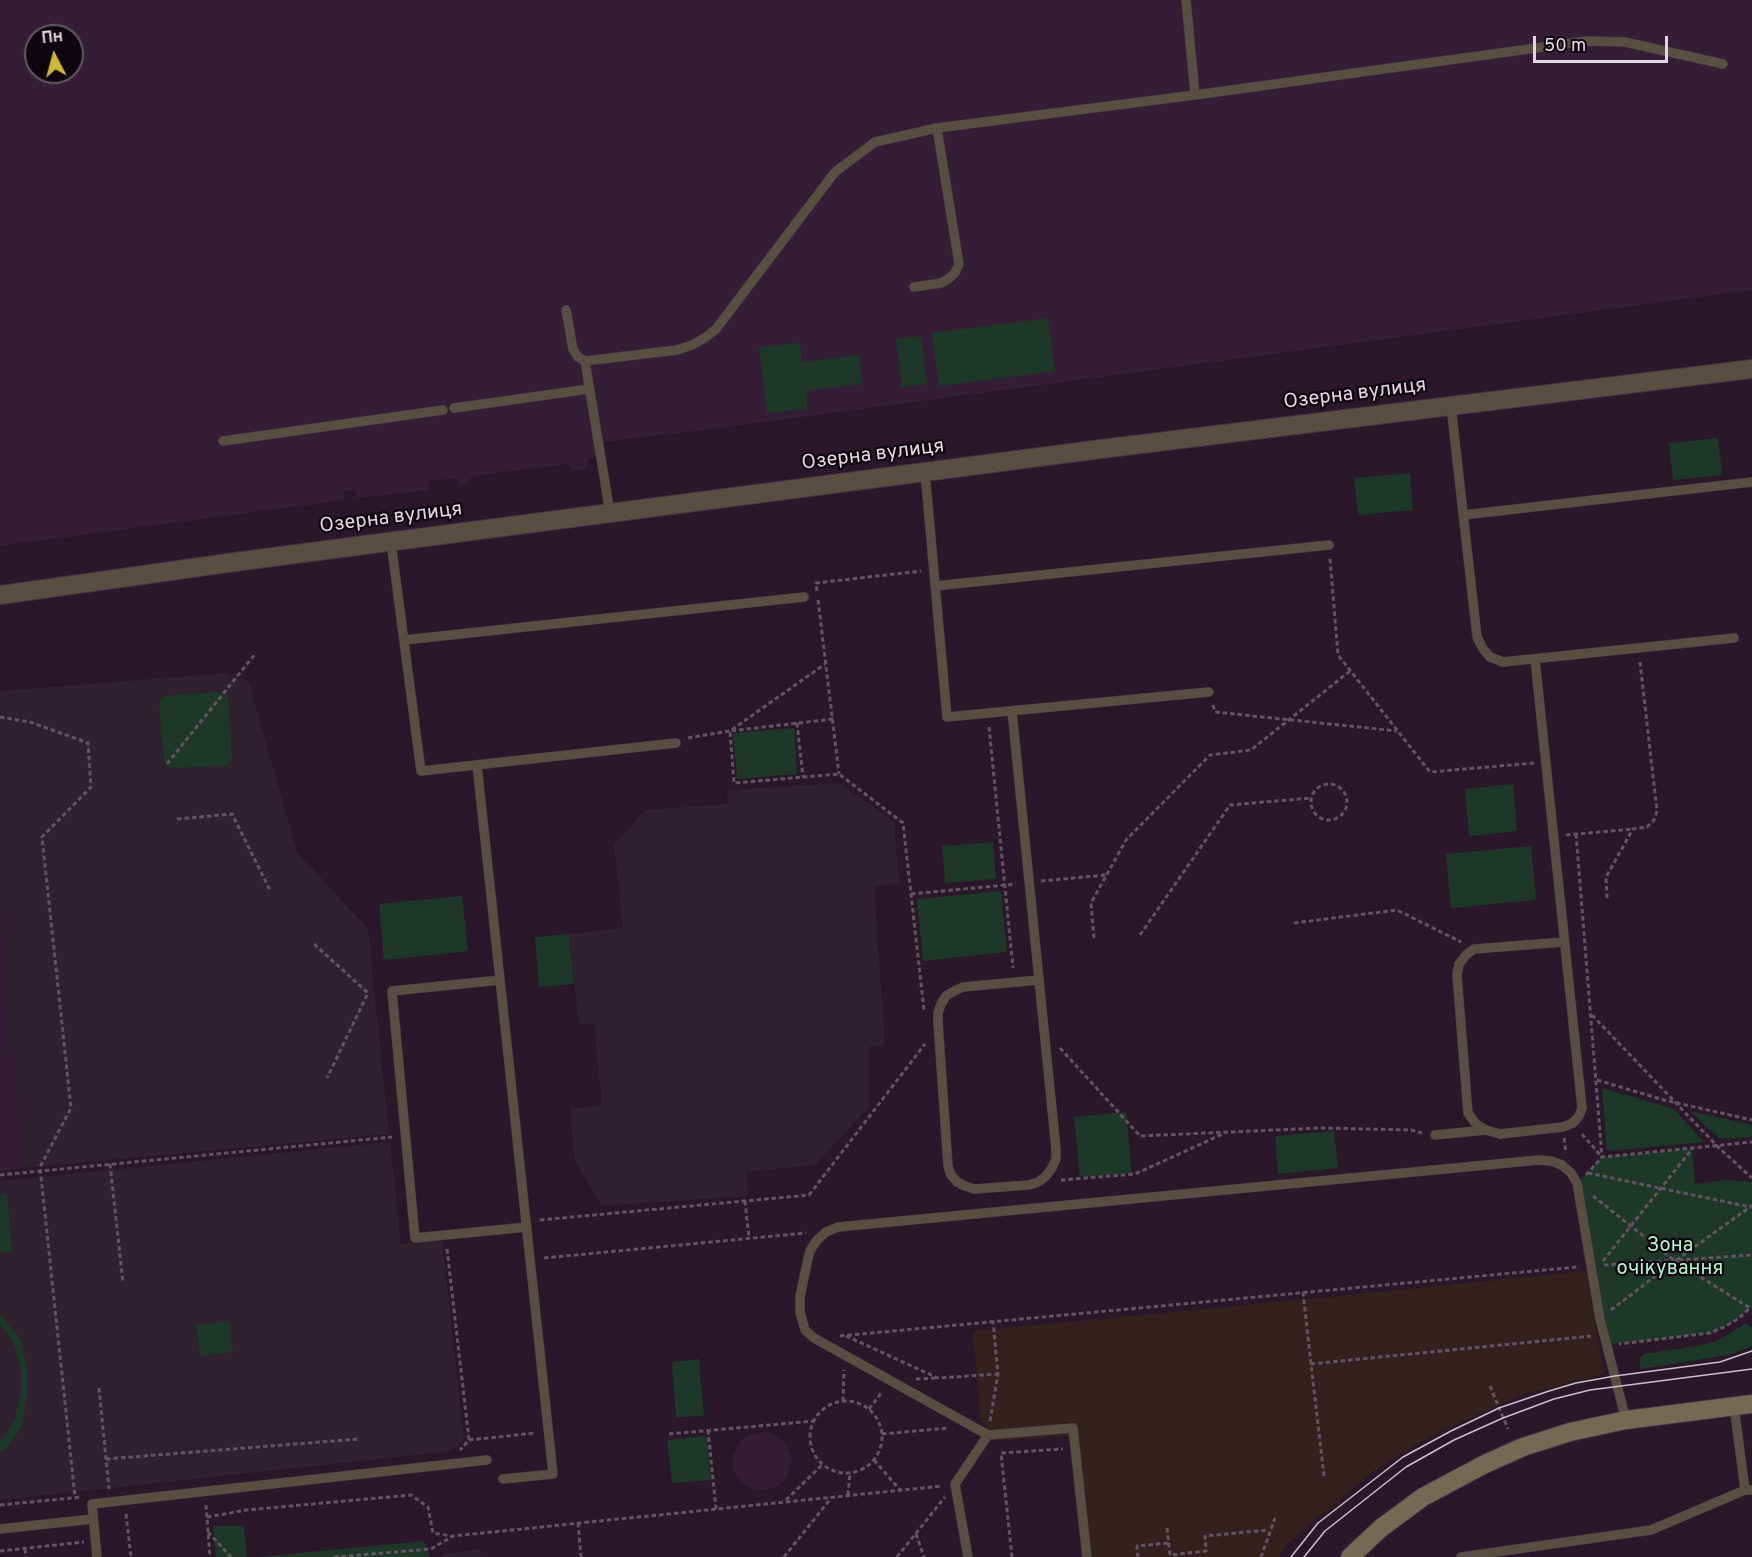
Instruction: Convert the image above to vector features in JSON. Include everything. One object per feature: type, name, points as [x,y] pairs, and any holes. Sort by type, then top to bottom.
[{"type":"main road","points":[[1350,1557],[1381,1528],[1423,1497],[1523,1447],[1570,1432],[1626,1420],[1743,1405]]},
{"type":"street","name":"Озерна вулиця","points":[[0,595],[925,472],[1752,369]]},
{"type":"lane","points":[[1186,0],[1195,95]]},
{"type":"lane","points":[[566,310],[573,349],[578,357],[585,361],[677,350],[692,345],[716,329],[835,172],[875,142],[937,128],[1587,41],[1625,42],[1723,64]]},
{"type":"lane","points":[[914,287],[941,283],[955,273],[959,264],[937,128]]},
{"type":"lane","points":[[585,361],[610,513]]},
{"type":"lane","points":[[454,408],[589,389]]},
{"type":"lane","points":[[1451,406],[1477,638],[1490,657],[1503,662],[1734,638]]},
{"type":"lane","points":[[223,441],[443,410]]},
{"type":"lane","points":[[925,472],[947,717],[1209,692]]},
{"type":"lane","points":[[1463,516],[1752,482]]},
{"type":"lane","points":[[390,542],[421,771],[676,743]]},
{"type":"lane","points":[[935,586],[1329,545]]},
{"type":"lane","points":[[404,640],[804,597]]},
{"type":"lane","points":[[1535,659],[1582,1108],[1579,1116],[1568,1125],[1500,1134],[1486,1130],[1476,1124],[1468,1113],[1457,975],[1459,964],[1466,955],[1474,950],[1564,942]]},
{"type":"lane","points":[[1012,711],[1029,883],[1039,980],[1044,1030],[1056,1159],[1053,1168],[1038,1182],[1029,1185],[974,1189],[957,1182],[948,1166],[938,1027],[940,1004],[954,990],[963,987],[1039,980]]},
{"type":"lane","points":[[477,765],[553,1474],[503,1479]]},
{"type":"lane","points":[[500,980],[392,991],[415,1238],[526,1224]]},
{"type":"lane","points":[[1436,1136],[1486,1130]]},
{"type":"lane","points":[[1087,1557],[1073,1428],[988,1435],[814,1338],[806,1330],[800,1312],[800,1297],[810,1251],[826,1232],[838,1227],[1539,1160],[1551,1161],[1568,1171],[1577,1183],[1600,1318],[1626,1420]]},
{"type":"lane","points":[[1461,1557],[1651,1530],[1748,1490],[1743,1405]]},
{"type":"lane","points":[[968,1557],[956,1484],[988,1435]]},
{"type":"lane","points":[[97,1557],[92,1504],[487,1460]]},
{"type":"lane","points":[[0,1529],[93,1519]]},
{"type":"path","points":[[1329,545],[1338,655],[1430,772],[1546,762]]},
{"type":"path","points":[[839,774],[816,583],[934,570]]},
{"type":"path","points":[[1553,837],[1647,827],[1654,820],[1657,811],[1638,648]]},
{"type":"path","points":[[166,764],[255,654]]},
{"type":"path","points":[[730,731],[826,663]]},
{"type":"path","points":[[1094,938],[1092,903],[1126,840],[1210,755],[1251,750],[1350,670]]},
{"type":"path","points":[[1209,692],[1215,712],[1397,731]]},
{"type":"path","points":[[988,713],[1014,982]]},
{"type":"path","points":[[0,717],[30,722],[88,743],[91,787],[42,837],[71,1108],[40,1170],[75,1497]]},
{"type":"path","points":[[676,743],[684,738],[832,719]]},
{"type":"path","points":[[797,723],[803,777]]},
{"type":"path","points":[[730,731],[734,783],[839,774],[903,823],[925,1019]]},
{"type":"path","points":[[1329,784],[1345,793],[1347,805],[1342,815],[1326,820],[1316,814],[1311,798],[1318,788],[1329,784]]},
{"type":"path","points":[[1140,935],[1230,805],[1311,798]]},
{"type":"path","points":[[177,819],[232,814],[271,892]]},
{"type":"path","points":[[1607,898],[1606,876],[1633,829]]},
{"type":"path","points":[[1576,834],[1602,1157]]},
{"type":"path","points":[[911,894],[1107,875]]},
{"type":"path","points":[[1294,923],[1397,910],[1474,950]]},
{"type":"path","points":[[314,944],[368,993],[327,1078]]},
{"type":"path","points":[[1591,1014],[1717,1146],[1752,1178]]},
{"type":"path","points":[[526,1224],[809,1195],[938,1027]]},
{"type":"path","points":[[1044,1030],[1140,1136],[1320,1128],[1411,1130],[1436,1136]]},
{"type":"path","points":[[1579,1075],[1675,1102],[1752,1120]]},
{"type":"path","points":[[1568,1125],[1602,1157]]},
{"type":"path","points":[[1568,1125],[1568,1171]]},
{"type":"path","points":[[1038,1182],[1135,1174],[1227,1132]]},
{"type":"path","points":[[0,1175],[405,1136]]},
{"type":"path","points":[[1751,1206],[1588,1173],[1602,1157],[1752,1142]]},
{"type":"path","points":[[1692,1149],[1600,1265],[1752,1255]]},
{"type":"path","points":[[110,1164],[123,1283]]},
{"type":"path","points":[[1577,1183],[1675,1261],[1751,1308],[1738,1319],[1710,1333],[1607,1345]]},
{"type":"path","points":[[745,1201],[749,1239]]},
{"type":"path","points":[[1311,1364],[1593,1336],[1600,1318],[1751,1206]]},
{"type":"path","points":[[530,1259],[826,1232]]},
{"type":"path","points":[[446,1235],[469,1440]]},
{"type":"path","points":[[814,1338],[1590,1265]]},
{"type":"path","points":[[1303,1292],[1324,1476]]},
{"type":"path","points":[[988,1435],[998,1374],[993,1322]]},
{"type":"path","points":[[844,1335],[938,1378],[998,1374]]},
{"type":"path","points":[[843,1401],[844,1355]]},
{"type":"path","points":[[869,1409],[890,1380]]},
{"type":"path","points":[[1490,1386],[1508,1429]]},
{"type":"path","points":[[99,1388],[109,1494],[124,1492],[130,1557]]},
{"type":"path","points":[[843,1401],[861,1404],[869,1409],[876,1416],[882,1434],[882,1443],[874,1460],[859,1471],[850,1473],[840,1472],[824,1464],[816,1455],[811,1444],[814,1421],[831,1404],[843,1401]]},
{"type":"path","points":[[669,1434],[814,1421]]},
{"type":"path","points":[[882,1434],[973,1426]]},
{"type":"path","points":[[708,1430],[716,1509]]},
{"type":"path","points":[[458,1451],[469,1440],[548,1432]]},
{"type":"path","points":[[106,1459],[359,1439]]},
{"type":"path","points":[[1012,1557],[1000,1454],[1063,1449]]},
{"type":"path","points":[[874,1460],[900,1490]]},
{"type":"path","points":[[784,1502],[824,1464]]},
{"type":"path","points":[[848,1495],[850,1473]]},
{"type":"path","points":[[207,1517],[247,1510],[411,1495],[428,1507],[433,1533],[453,1536],[956,1484]]},
{"type":"path","points":[[897,1557],[956,1484]]},
{"type":"path","points":[[204,1492],[210,1557]]},
{"type":"path","points":[[0,1505],[86,1496]]},
{"type":"path","points":[[784,1557],[832,1497]]},
{"type":"path","points":[[1261,1557],[1275,1518]]},
{"type":"path","points":[[578,1523],[581,1557]]},
{"type":"path","points":[[1167,1528],[1170,1556],[1206,1551],[1205,1536],[1268,1530]]},
{"type":"path","points":[[208,1531],[231,1557]]},
{"type":"path","points":[[916,1534],[924,1557]]},
{"type":"path","points":[[334,1557],[431,1549],[453,1536]]},
{"type":"path","points":[[0,1551],[95,1541]]},
{"type":"path","points":[[1138,1557],[1137,1546],[1169,1542]]},
{"type":"path","points":[[25,1549],[26,1557]]},
{"type":"path","points":[[1193,1552],[1194,1557]]},
{"type":"shaded area","points":[[0,0],[1752,0],[1752,290],[596,443],[598,457],[588,458],[587,469],[572,471],[567,464],[473,476],[466,484],[459,486],[457,478],[429,481],[430,490],[358,498],[354,490],[344,491],[344,500],[0,546]]},
{"type":"shaded area","points":[[226,673],[249,682],[297,852],[368,929],[389,1134],[23,1168],[0,905],[0,691]]},
{"type":"shaded area","points":[[840,783],[894,822],[899,884],[874,887],[885,1045],[869,1047],[870,1106],[815,1165],[746,1172],[748,1196],[602,1206],[575,1161],[570,1109],[602,1105],[594,1024],[579,1025],[569,934],[623,928],[614,844],[646,810],[728,804],[727,790]]},
{"type":"shaded area","points":[[0,905],[23,1168],[0,1171]]},
{"type":"shaded area","points":[[390,1142],[401,1244],[442,1240],[464,1439],[456,1448],[444,1452],[0,1500],[0,1181]]},
{"type":"shaded area","points":[[1586,1271],[1604,1374],[1524,1394],[1431,1436],[1375,1470],[1287,1544],[1278,1557],[1082,1557],[1068,1436],[996,1441],[980,1418],[973,1331]]},
{"type":"shaded area","points":[[762,1432],[778,1437],[786,1445],[791,1461],[786,1477],[778,1485],[762,1490],[746,1485],[738,1477],[733,1461],[738,1445],[746,1437]]},
{"type":"shaded area","points":[[480,1549],[481,1557],[443,1557],[443,1554]]},
{"type":"green space","points":[[1048,318],[1055,371],[939,386],[932,333]]},
{"type":"green space","points":[[921,336],[927,384],[902,387],[896,339]]},
{"type":"green space","points":[[800,343],[802,362],[859,355],[862,384],[806,391],[807,409],[767,413],[759,347]]},
{"type":"green space","points":[[1718,438],[1722,475],[1673,480],[1669,443]]},
{"type":"green space","points":[[1410,473],[1413,510],[1358,515],[1354,478]]},
{"type":"green space","points":[[218,692],[228,697],[232,759],[225,766],[170,768],[164,761],[159,703],[164,696]]},
{"type":"green space","points":[[794,728],[797,774],[737,779],[733,733]]},
{"type":"green space","points":[[1513,784],[1517,831],[1469,836],[1465,789]]},
{"type":"green space","points":[[993,842],[996,879],[945,883],[942,846]]},
{"type":"green space","points":[[1531,846],[1536,900],[1451,908],[1446,854]]},
{"type":"green space","points":[[1001,891],[1007,952],[923,961],[917,899]]},
{"type":"green space","points":[[462,896],[468,951],[384,960],[379,904]]},
{"type":"green space","points":[[569,934],[574,984],[539,987],[535,937]]},
{"type":"green space","points":[[1602,1088],[1674,1109],[1704,1142],[1607,1151]]},
{"type":"green space","points":[[1690,1111],[1752,1125],[1752,1137],[1720,1139]]},
{"type":"green space","points":[[1126,1112],[1132,1173],[1080,1177],[1074,1117]]},
{"type":"green space","points":[[1334,1131],[1338,1168],[1278,1174],[1275,1136]]},
{"type":"green space","name":"Зона очікування","points":[[1692,1149],[1695,1184],[1726,1180],[1752,1182],[1752,1310],[1750,1308],[1738,1319],[1710,1333],[1607,1345],[1577,1183],[1602,1157]]},
{"type":"green space","points":[[7,1194],[12,1252],[0,1253],[0,1195]]},
{"type":"green space","points":[[0,1314],[20,1339],[27,1367],[27,1397],[22,1426],[7,1449],[0,1452],[0,1440],[6,1436],[15,1417],[21,1393],[21,1369],[13,1342],[0,1325]]},
{"type":"green space","points":[[229,1321],[233,1352],[200,1356],[197,1325]]},
{"type":"green space","points":[[1746,1323],[1752,1328],[1752,1346],[1716,1357],[1640,1369],[1640,1358],[1644,1354],[1719,1340]]},
{"type":"green space","points":[[699,1359],[704,1416],[676,1417],[672,1362]]},
{"type":"green space","points":[[707,1436],[711,1480],[672,1483],[667,1440]]},
{"type":"green space","points":[[213,1526],[244,1526],[247,1557],[216,1557]]},
{"type":"green space","points":[[424,1541],[430,1557],[258,1557]]},
{"type":"tram line","points":[[1291,1557],[1318,1523],[1403,1457],[1499,1408],[1576,1383],[1720,1362],[1752,1351]]},
{"type":"tram line","points":[[1304,1557],[1325,1531],[1406,1467],[1454,1440],[1503,1418],[1554,1399],[1590,1390],[1752,1369]]}]
